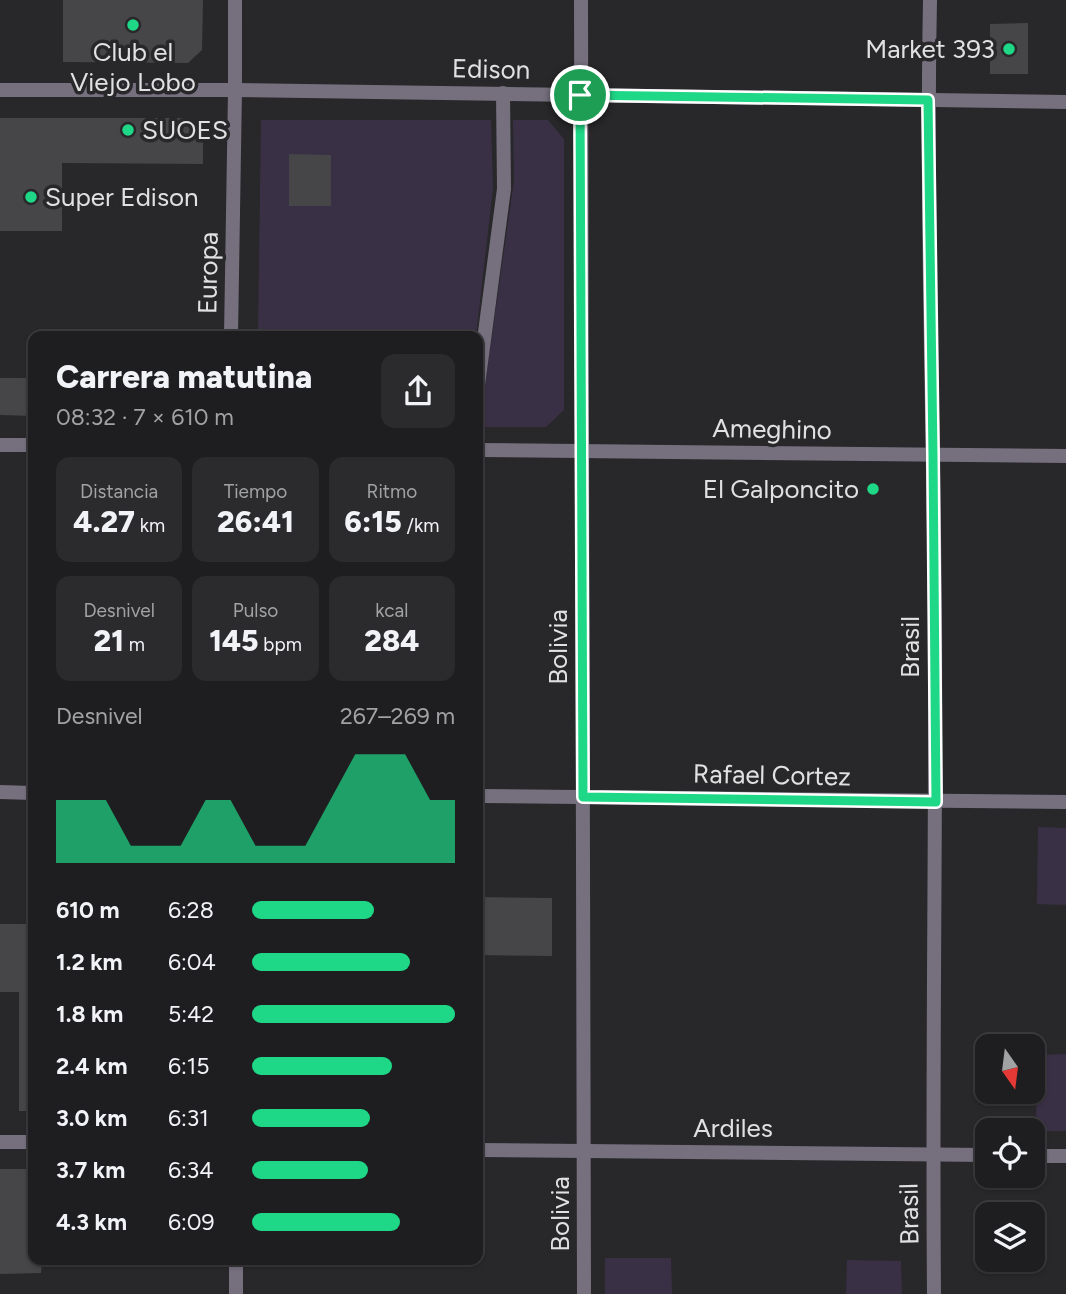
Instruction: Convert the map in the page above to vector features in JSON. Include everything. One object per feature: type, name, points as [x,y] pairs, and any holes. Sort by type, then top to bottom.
[{"type":"street","name":"Europa","points":[[231,331],[235,0]]},
{"type":"street","name":"Bolivia","points":[[581,0],[584,1294]]},
{"type":"street","name":"Brasil","points":[[930,0],[928,100],[936,802],[932,1154],[934,1294]]},
{"type":"street","name":"Edison","points":[[0,90],[503,93],[1066,102]]},
{"type":"street","points":[[483,347],[504,188],[503,93]]},
{"type":"street","points":[[0,445],[28,445]]},
{"type":"street","name":"Ameghino","points":[[483,450],[1066,456]]},
{"type":"street","points":[[0,792],[28,793]]},
{"type":"street","name":"Rafael Cortez","points":[[483,796],[1066,802]]},
{"type":"street","points":[[0,1142],[28,1142]]},
{"type":"street","name":"Ardiles","points":[[483,1150],[975,1155]]},
{"type":"street","points":[[1045,1156],[1066,1156]]},
{"type":"street","points":[[236,1265],[236,1294]]},
{"type":"shaded area","points":[[261,120],[491,120],[493,188],[477,331],[258,331]]},
{"type":"shaded area","points":[[513,120],[548,120],[564,139],[564,410],[546,427],[483,427],[483,399],[514,181]]},
{"type":"shaded area","points":[[1038,827],[1066,828],[1066,905],[1037,904]]},
{"type":"shaded area","points":[[1066,1054],[1066,1131],[1045,1131],[1045,1118],[1036,1118],[1036,1104],[1045,1104],[1045,1055]]},
{"type":"shaded area","points":[[605,1258],[671,1258],[672,1294],[605,1294]]},
{"type":"shaded area","points":[[847,1260],[901,1261],[902,1294],[846,1294]]},
{"type":"building","name":"Club el Viejo Lobo","points":[[63,0],[203,0],[202,50],[188,63],[63,62]]},
{"type":"building","name":"Market 393","points":[[1028,23],[1028,74],[990,74],[990,24]]},
{"type":"building","points":[[0,118],[186,118],[203,142],[203,164],[62,163],[62,231],[0,231]]},
{"type":"building","points":[[289,154],[331,155],[331,206],[289,206]]},
{"type":"building","points":[[0,378],[28,378],[28,416],[0,415]]},
{"type":"building","points":[[483,897],[552,898],[552,956],[483,955]]},
{"type":"building","points":[[0,924],[28,924],[28,1111],[19,1111],[19,992],[0,992]]},
{"type":"building","points":[[0,1169],[28,1169],[28,1265],[42,1265],[41,1273],[0,1274]]},
{"type":"place","name":"Club el Viejo Lobo","points":[[133,25]]},
{"type":"place","name":"Market 393","points":[[1009,49]]},
{"type":"place","name":"SUOES","points":[[128,130]]},
{"type":"place","name":"Super Edison","points":[[31,197]]},
{"type":"place","name":"El Galponcito","points":[[873,489]]},
{"type":"route","points":[[580,95],[928,100],[936,802],[583,797],[580,95]]}]
